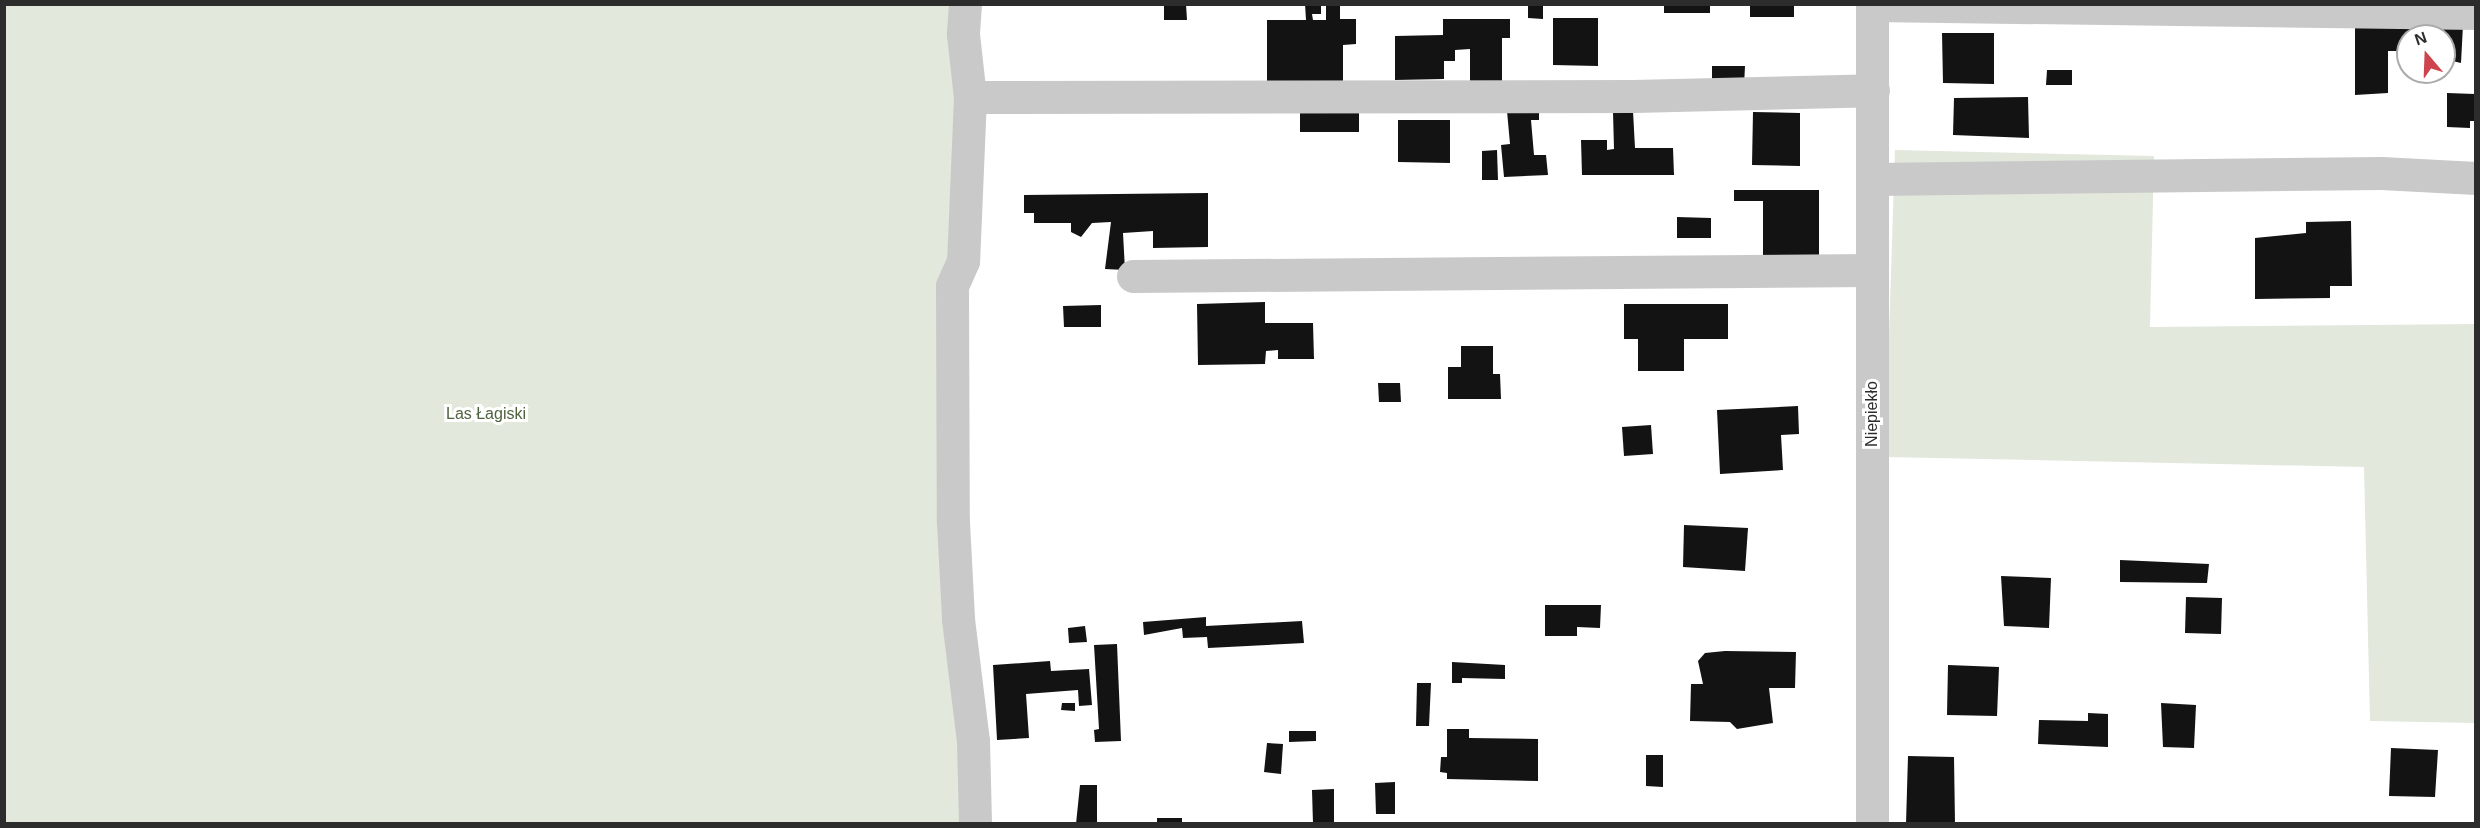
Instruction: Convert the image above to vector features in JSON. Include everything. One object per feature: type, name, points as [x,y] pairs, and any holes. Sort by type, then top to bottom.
[{"type":"street","points":[[965,4],[963,34],[970,97],[963,261],[952,286],[953,522],[958,619],[973,741],[975,824]]},
{"type":"street","points":[[1872,5],[2475,13]]},
{"type":"street","name":"Niepiekło","points":[[1872,5],[1872,824]]},
{"type":"street","points":[[970,97],[1633,96],[1873,90]]},
{"type":"street","points":[[1873,179],[2381,173],[2475,178]]},
{"type":"street","points":[[1134,276],[1872,270]]},
{"type":"green space","name":"Las Łagiski","points":[[5,5],[959,5],[964,823],[5,824]]},
{"type":"green space","points":[[1895,150],[2154,156],[2150,327],[2475,324],[2475,723],[2370,721],[2364,467],[1885,457]]},
{"type":"building","points":[[1164,4],[1186,4],[1187,20],[1164,20]]},
{"type":"building","points":[[1305,4],[1321,4],[1321,14],[1312,14],[1313,20],[1326,20],[1326,5],[1340,5],[1340,19],[1356,19],[1356,44],[1343,45],[1343,90],[1267,90],[1267,20],[1306,20]]},
{"type":"building","points":[[1528,4],[1543,4],[1543,19],[1528,18]]},
{"type":"building","points":[[1664,4],[1710,4],[1710,13],[1664,13]]},
{"type":"building","points":[[1750,4],[1794,4],[1794,17],[1750,17]]},
{"type":"building","points":[[1553,18],[1598,18],[1598,66],[1553,65]]},
{"type":"building","points":[[1443,19],[1510,19],[1510,38],[1502,38],[1502,88],[1470,90],[1470,49],[1455,50],[1455,61],[1444,61],[1444,79],[1395,80],[1395,36],[1443,35]]},
{"type":"building","points":[[2355,23],[2409,24],[2396,24],[2396,51],[2388,51],[2388,93],[2355,95]]},
{"type":"building","points":[[2456,25],[2463,25],[2461,63],[2456,62]]},
{"type":"building","points":[[1942,33],[1994,33],[1994,84],[1943,83]]},
{"type":"building","points":[[1712,66],[1745,66],[1744,86],[1712,86]]},
{"type":"building","points":[[2047,70],[2072,70],[2072,85],[2046,85]]},
{"type":"building","points":[[2447,93],[2475,94],[2475,121],[2470,121],[2470,128],[2447,127]]},
{"type":"building","points":[[2028,97],[2029,138],[1953,135],[1954,98]]},
{"type":"building","points":[[1300,105],[1359,105],[1359,132],[1300,132]]},
{"type":"building","points":[[1539,109],[1539,120],[1531,120],[1534,155],[1546,155],[1548,175],[1504,177],[1501,145],[1510,144],[1507,111]]},
{"type":"building","points":[[1633,111],[1635,148],[1673,148],[1674,175],[1582,175],[1581,140],[1607,140],[1607,150],[1614,149],[1613,112]]},
{"type":"building","points":[[1753,112],[1800,113],[1800,166],[1752,165]]},
{"type":"building","points":[[1398,120],[1450,120],[1450,163],[1398,162]]},
{"type":"building","points":[[1497,150],[1498,180],[1482,180],[1482,151]]},
{"type":"building","points":[[1734,190],[1819,190],[1819,261],[1763,261],[1763,201],[1734,201]]},
{"type":"building","points":[[1208,193],[1208,247],[1153,248],[1153,231],[1123,233],[1125,270],[1105,269],[1111,222],[1092,223],[1081,237],[1071,232],[1071,223],[1034,223],[1034,213],[1024,213],[1024,195]]},
{"type":"building","points":[[1677,217],[1711,218],[1711,238],[1677,238]]},
{"type":"building","points":[[2351,221],[2352,286],[2330,286],[2330,298],[2255,299],[2255,238],[2306,233],[2306,222]]},
{"type":"building","points":[[1265,302],[1265,323],[1313,323],[1314,359],[1278,359],[1278,350],[1266,351],[1265,364],[1198,365],[1197,304]]},
{"type":"building","points":[[1624,304],[1728,304],[1728,339],[1684,339],[1684,371],[1638,371],[1638,339],[1624,339]]},
{"type":"building","points":[[1101,305],[1101,327],[1064,327],[1063,306]]},
{"type":"building","points":[[1461,346],[1493,346],[1493,374],[1500,374],[1501,399],[1448,399],[1448,367],[1461,367]]},
{"type":"building","points":[[1378,383],[1400,383],[1401,402],[1379,402]]},
{"type":"building","points":[[1798,406],[1799,434],[1781,435],[1783,470],[1720,474],[1717,410]]},
{"type":"building","points":[[1651,425],[1653,454],[1624,456],[1622,427]]},
{"type":"building","points":[[1684,525],[1748,528],[1745,571],[1683,567]]},
{"type":"building","points":[[2120,560],[2209,564],[2207,583],[2120,582]]},
{"type":"building","points":[[2001,576],[2051,578],[2049,628],[2004,626]]},
{"type":"building","points":[[2186,597],[2222,598],[2221,634],[2185,633]]},
{"type":"building","points":[[1545,605],[1601,605],[1600,628],[1577,627],[1577,636],[1545,636]]},
{"type":"building","points":[[1206,617],[1206,626],[1302,621],[1304,643],[1208,648],[1207,637],[1183,638],[1182,628],[1144,635],[1143,622]]},
{"type":"building","points":[[1085,626],[1087,642],[1069,643],[1068,628]]},
{"type":"building","points":[[1117,644],[1121,741],[1095,742],[1094,730],[1099,729],[1094,645]]},
{"type":"building","points":[[1796,652],[1795,688],[1769,688],[1773,723],[1737,729],[1730,722],[1690,721],[1691,684],[1703,684],[1698,661],[1705,653]]},
{"type":"building","points":[[1050,661],[1051,671],[1089,669],[1092,705],[1079,706],[1078,690],[1026,694],[1029,738],[997,740],[993,665]]},
{"type":"building","points":[[1452,662],[1505,665],[1505,679],[1462,678],[1462,683],[1452,683]]},
{"type":"building","points":[[1948,665],[1999,667],[1997,716],[1947,715]]},
{"type":"building","points":[[1417,683],[1431,683],[1429,726],[1416,726]]},
{"type":"building","points":[[1062,703],[1075,703],[1075,711],[1061,710]]},
{"type":"building","points":[[2161,703],[2196,705],[2194,748],[2163,747]]},
{"type":"building","points":[[2088,713],[2108,714],[2108,747],[2038,744],[2039,720],[2088,721]]},
{"type":"building","points":[[1447,729],[1469,729],[1469,738],[1538,739],[1538,781],[1447,779],[1447,773],[1440,772],[1441,757],[1447,757]]},
{"type":"building","points":[[1289,731],[1316,731],[1316,741],[1289,742]]},
{"type":"building","points":[[1267,743],[1283,744],[1281,774],[1264,772]]},
{"type":"building","points":[[2391,748],[2438,750],[2435,797],[2389,796]]},
{"type":"building","points":[[1646,755],[1663,755],[1663,787],[1646,786]]},
{"type":"building","points":[[1908,756],[1954,757],[1955,824],[1906,824]]},
{"type":"building","points":[[1395,782],[1395,814],[1376,814],[1375,783]]},
{"type":"building","points":[[1080,785],[1097,785],[1097,824],[1076,824]]},
{"type":"building","points":[[1334,789],[1334,824],[1313,824],[1312,790]]},
{"type":"building","points":[[1157,818],[1182,818],[1182,824],[1157,824]]}]
